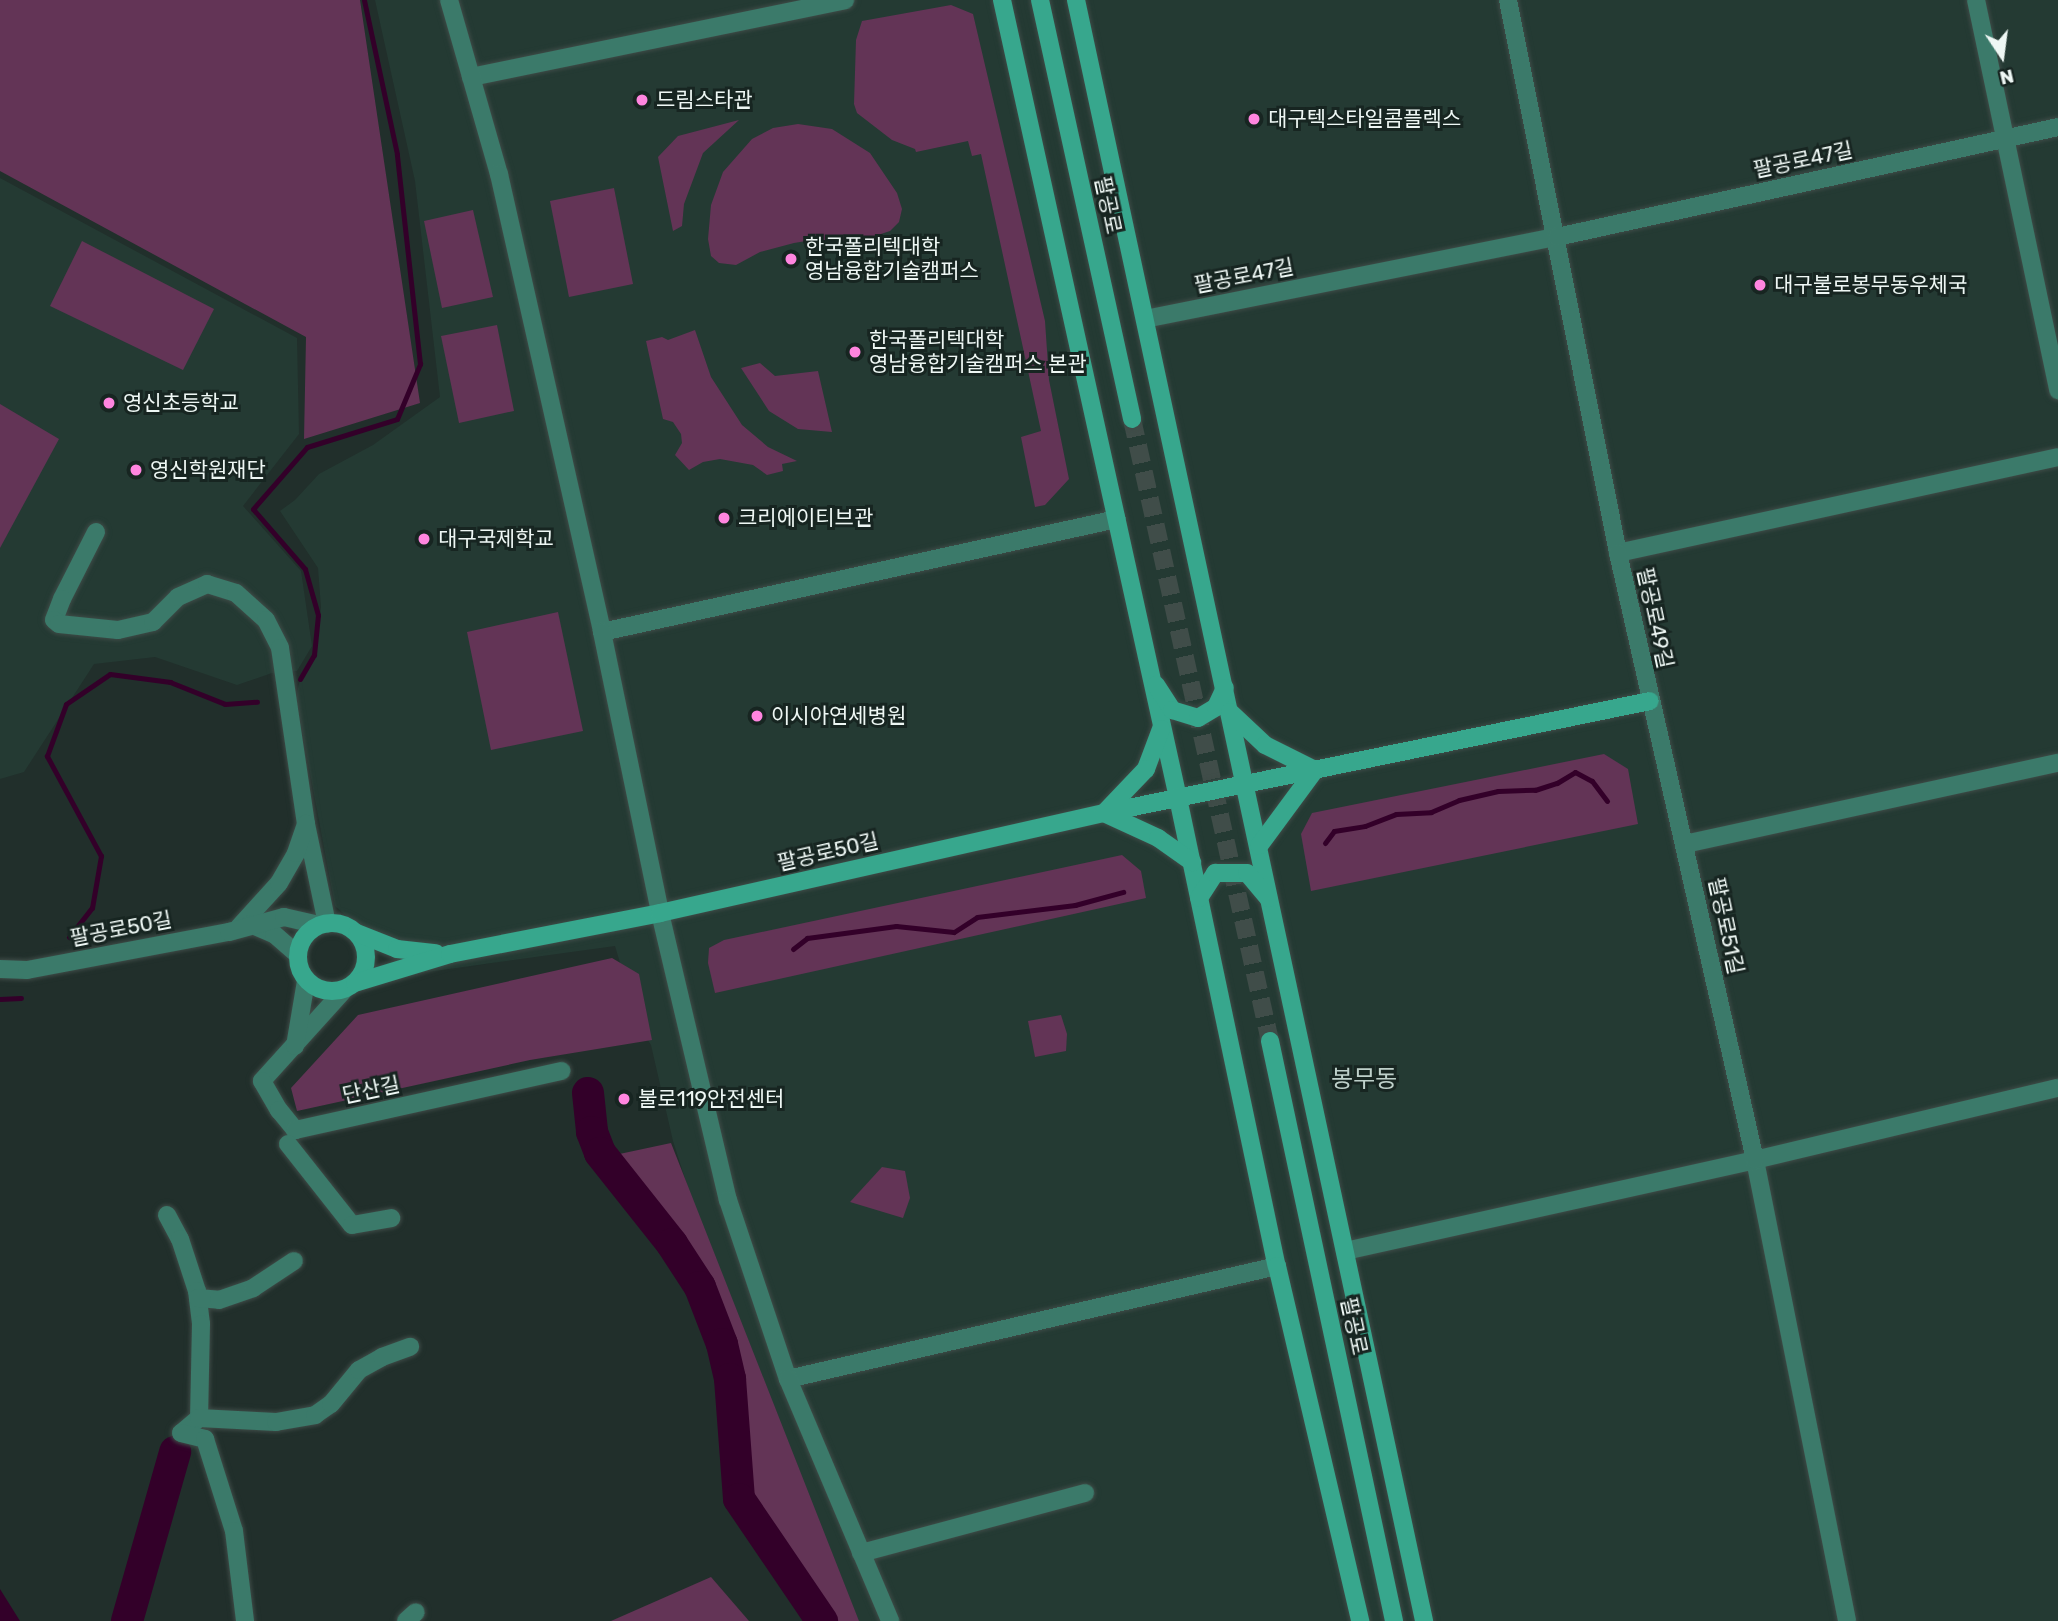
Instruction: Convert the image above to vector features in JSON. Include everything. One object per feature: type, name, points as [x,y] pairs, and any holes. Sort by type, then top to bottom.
[{"type":"main road","points":[[1002,0],[1192,862],[1277,1266],[1360,1621]]},
{"type":"main road","name":"팔공로","points":[[1040,0],[1132,419]]},
{"type":"main road","points":[[1076,0],[1424,1621]]},
{"type":"main road","points":[[1150,677],[1172,710],[1198,718],[1216,707],[1225,688]]},
{"type":"main road","name":"팔공로49길","points":[[1216,791],[1650,701]]},
{"type":"main road","points":[[1230,712],[1265,745],[1315,770],[1259,846]]},
{"type":"main road","points":[[1161,729],[1146,769],[1104,813],[1158,838],[1192,862]]},
{"type":"main road","name":"팔공로50길","points":[[450,954],[660,913],[1104,813],[1216,791]]},
{"type":"main road","points":[[1199,898],[1215,873],[1247,873],[1271,901]]},
{"type":"main road","points":[[338,923],[357,933],[407,951],[450,954],[350,986],[321,990],[306,981],[297,954],[302,941],[323,924],[338,923]]},
{"type":"main road","points":[[350,986],[366,964],[367,953],[357,933]]},
{"type":"main road","name":"팔공로","points":[[1269,1041],[1394,1621]]},
{"type":"street","points":[[449,0],[499,174],[601,632],[660,913],[728,1200],[788,1379],[890,1621]]},
{"type":"street","points":[[471,76],[845,0]]},
{"type":"street","points":[[1508,0],[1558,237],[1618,553]]},
{"type":"street","points":[[1976,0],[2058,390]]},
{"type":"street","name":"팔공로47길","points":[[1145,319],[1558,237],[2058,127]]},
{"type":"street","name":"팔공로49길","points":[[1650,701],[1618,553],[2058,457]]},
{"type":"street","points":[[601,632],[1117,519]]},
{"type":"street","points":[[96,532],[62,599],[54,620],[59,625],[118,630],[153,622],[178,597],[206,584],[236,593],[266,620],[280,648],[323,924]]},
{"type":"street","name":"팔공로51길","points":[[1650,701],[1685,844],[1755,1160],[1847,1621]]},
{"type":"street","points":[[1685,844],[2058,762]]},
{"type":"street","points":[[297,954],[274,934],[244,926],[279,883],[296,853],[306,824]]},
{"type":"street","name":"팔공로50길","points":[[0,969],[27,970],[229,932],[285,917],[323,924]]},
{"type":"street","points":[[295,1047],[306,981]]},
{"type":"street","points":[[295,1047],[350,986]]},
{"type":"street","name":"단산길","points":[[295,1047],[261,1081],[295,1130],[562,1071]]},
{"type":"street","points":[[1345,1251],[1755,1160],[2058,1088]]},
{"type":"street","points":[[288,1144],[352,1225],[391,1218]]},
{"type":"street","points":[[167,1215],[180,1239],[198,1298],[202,1374],[199,1418],[181,1433],[205,1439],[234,1531],[245,1621]]},
{"type":"street","points":[[198,1298],[219,1300],[253,1288],[294,1261]]},
{"type":"street","points":[[788,1379],[1277,1266]]},
{"type":"street","points":[[199,1418],[234,1422],[276,1422],[315,1415],[331,1404],[359,1370],[382,1357],[410,1347]]},
{"type":"street","points":[[861,1553],[1085,1493]]},
{"type":"shaded area","points":[[0,0],[360,0],[420,403],[304,439],[306,337],[0,171]]},
{"type":"shaded area","points":[[375,0],[2058,0],[2058,1621],[848,1621],[696,1213],[673,1141],[651,1045],[639,1026],[615,946],[413,974],[335,906],[296,698],[300,679],[316,655],[321,607],[318,568],[280,511],[295,500],[319,474],[373,445],[440,397],[415,181]]},
{"type":"shaded area","points":[[951,5],[973,14],[1045,321],[1049,380],[1069,479],[1045,505],[1035,507],[1021,437],[1041,431],[981,154],[972,156],[968,141],[916,152],[915,149],[892,140],[857,113],[854,104],[856,40],[862,21]]},
{"type":"shaded area","points":[[739,120],[703,153],[684,204],[682,226],[673,231],[658,157],[678,136]]},
{"type":"shaded area","points":[[798,124],[832,129],[870,153],[897,193],[902,209],[899,222],[890,231],[872,237],[840,244],[812,240],[794,243],[760,252],[736,265],[719,263],[711,256],[708,239],[711,205],[723,172],[752,139],[773,128]]},
{"type":"shaded area","name":"영신학원재단","points":[[0,178],[297,338],[299,434],[243,506],[301,571],[312,646],[297,671],[272,673],[237,685],[155,657],[94,664],[24,772],[0,779]]},
{"type":"shaded area","points":[[614,188],[633,284],[569,297],[550,201]]},
{"type":"shaded area","points":[[473,210],[493,297],[442,308],[424,221]]},
{"type":"shaded area","points":[[82,241],[214,309],[183,370],[50,306]]},
{"type":"shaded area","points":[[497,325],[514,411],[459,423],[441,336]]},
{"type":"shaded area","points":[[695,330],[711,377],[742,425],[768,447],[797,461],[782,464],[783,471],[767,475],[753,465],[720,459],[703,462],[689,470],[675,455],[682,443],[681,434],[673,422],[663,419],[646,341],[662,337],[668,340]]},
{"type":"shaded area","points":[[760,363],[775,376],[818,371],[832,432],[798,429],[769,411],[741,368]]},
{"type":"shaded area","points":[[0,404],[59,439],[0,548]]},
{"type":"shaded area","points":[[558,612],[583,731],[491,750],[467,632]]},
{"type":"shaded area","points":[[1604,754],[1628,769],[1638,824],[1311,891],[1301,834],[1312,813]]},
{"type":"shaded area","points":[[1122,855],[1141,871],[1146,898],[715,993],[708,963],[709,948],[724,940]]},
{"type":"shaded area","points":[[612,958],[639,974],[652,1040],[530,1060],[297,1111],[291,1088],[358,1015]]},
{"type":"shaded area","points":[[1061,1015],[1067,1034],[1066,1051],[1035,1057],[1028,1021]]},
{"type":"shaded area","points":[[671,1143],[859,1621],[809,1621],[749,1503],[732,1338],[685,1246],[610,1156]]},
{"type":"shaded area","points":[[882,1167],[905,1171],[910,1198],[903,1218],[850,1202]]},
{"type":"shaded area","points":[[711,1577],[749,1621],[611,1621]]},
{"type":"shaded area","points":[[0,1589],[20,1621],[0,1621]]},
{"type":"waterway","points":[[300,679],[314,655],[318,615],[305,569],[253,509],[307,447],[397,419],[420,364],[397,154],[364,0]]},
{"type":"waterway","points":[[69,937],[92,908],[101,856],[47,756],[66,704],[110,674],[170,682],[225,704],[257,702]]},
{"type":"waterway","points":[[1325,843],[1334,831],[1365,826],[1396,814],[1431,812],[1459,800],[1498,791],[1535,790],[1557,783],[1575,772],[1592,781],[1607,801]]},
{"type":"waterway","points":[[793,949],[807,938],[896,926],[954,932],[977,917],[1075,905],[1123,892]]},
{"type":"waterway","points":[[0,999],[21,998]]},
{"type":"waterway","points":[[588,1093],[592,1132],[600,1153],[672,1244],[700,1287],[722,1344],[730,1379],[739,1499],[822,1621]]},
{"type":"waterway","points":[[127,1621],[175,1452]]},
{"type":"tunnel","points":[[1132,419],[1270,1041]]},
{"type":"place","name":"드림스타관","points":[[642,100]]},
{"type":"place","name":"대구텍스타일콤플렉스","points":[[1254,119]]},
{"type":"place","name":"한국폴리텍대학 영남융합기술캠퍼스","points":[[791,259]]},
{"type":"place","name":"대구불로봉무동우체국","points":[[1760,285]]},
{"type":"place","name":"한국폴리텍대학 영남융합기술캠퍼스 본관","points":[[855,352]]},
{"type":"place","name":"영신초등학교","points":[[109,403]]},
{"type":"place","name":"영신학원재단","points":[[136,470]]},
{"type":"place","name":"크리에이티브관","points":[[724,518]]},
{"type":"place","name":"대구국제학교","points":[[424,539]]},
{"type":"place","name":"이시아연세병원","points":[[757,716]]},
{"type":"place","name":"불로119안전센터","points":[[624,1099]]},
{"type":"district","name":"봉무동","points":[[1364,1080]]}]
